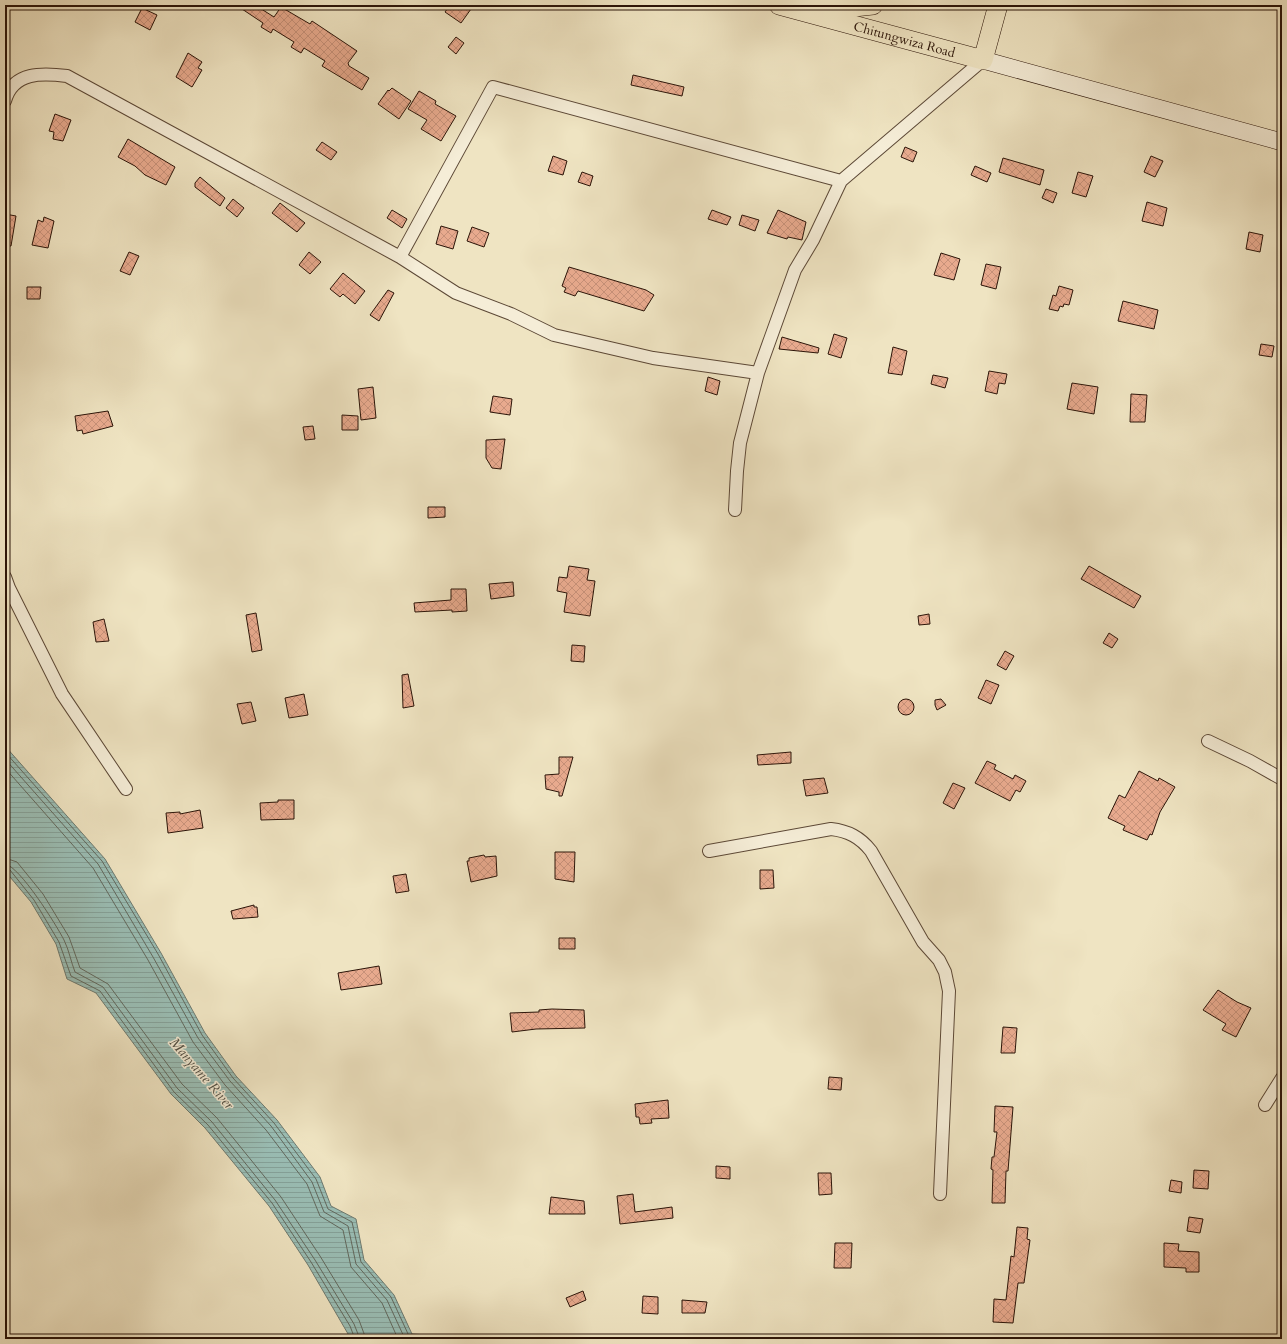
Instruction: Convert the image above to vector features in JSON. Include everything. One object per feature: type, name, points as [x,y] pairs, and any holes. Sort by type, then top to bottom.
[{"type":"main road","name":"Chitungwiza Road","points":[[779,5],[983,60]]},
{"type":"main road","points":[[803,12],[872,5]]},
{"type":"main road","points":[[998,5],[983,60],[1282,142]]},
{"type":"street","points":[[735,510],[740,443],[758,373],[795,270],[813,240],[841,180],[983,60]]},
{"type":"street","points":[[5,101],[13,86],[20,79],[32,74],[67,76],[400,257],[456,293],[511,314],[554,335],[653,358],[758,373]]},
{"type":"street","points":[[400,257],[493,87],[841,180]]},
{"type":"street","points":[[5,577],[9,588],[62,694],[126,789]]},
{"type":"street","points":[[1208,741],[1250,761],[1282,779]]},
{"type":"street","points":[[710,851],[831,828],[845,831],[858,837],[870,851],[923,942],[939,960],[945,972],[950,990],[940,1194]]},
{"type":"street","points":[[1265,1105],[1282,1078]]},
{"type":"water","name":"Manyame River","points":[[5,746],[105,859],[161,953],[205,1033],[236,1076],[277,1120],[320,1177],[331,1206],[356,1219],[364,1260],[394,1295],[412,1334],[428,1335],[431,1339],[351,1339],[308,1265],[269,1206],[205,1128],[171,1094],[96,993],[67,979],[56,944],[31,902],[5,871]]},
{"type":"building","points":[[236,5],[255,5],[274,17],[281,7],[310,24],[312,21],[357,51],[348,63],[349,66],[369,78],[362,90],[322,66],[325,61],[304,48],[301,53],[291,47],[294,42],[273,29],[271,33],[261,27],[263,23]]},
{"type":"building","points":[[450,5],[465,5],[471,9],[461,23],[445,12]]},
{"type":"building","points":[[142,8],[157,15],[150,30],[135,22]]},
{"type":"building","points":[[456,37],[464,43],[456,54],[448,47]]},
{"type":"building","points":[[188,53],[202,62],[198,68],[202,70],[192,87],[176,77]]},
{"type":"building","points":[[633,75],[684,87],[682,96],[631,85]]},
{"type":"building","points":[[392,88],[411,101],[399,119],[378,104],[388,90],[389,91]]},
{"type":"building","points":[[419,91],[436,101],[435,104],[456,116],[441,141],[421,129],[427,120],[408,109]]},
{"type":"building","points":[[55,114],[71,120],[63,141],[53,139],[54,132],[49,131]]},
{"type":"building","points":[[128,139],[175,167],[166,185],[145,175],[135,166],[118,157]]},
{"type":"building","points":[[322,142],[337,152],[331,160],[316,150]]},
{"type":"building","points":[[905,147],[917,152],[913,162],[901,157]]},
{"type":"building","points":[[553,156],[567,161],[563,175],[548,171]]},
{"type":"building","points":[[1151,156],[1163,161],[1155,177],[1144,172]]},
{"type":"building","points":[[1003,158],[1044,170],[1040,185],[999,172]]},
{"type":"building","points":[[975,166],[991,173],[987,182],[971,175]]},
{"type":"building","points":[[582,172],[593,176],[590,186],[578,182]]},
{"type":"building","points":[[1078,172],[1093,176],[1086,197],[1072,193]]},
{"type":"building","points":[[200,177],[225,198],[220,206],[195,187],[195,183]]},
{"type":"building","points":[[1046,189],[1057,193],[1053,203],[1042,198]]},
{"type":"building","points":[[233,199],[244,208],[237,217],[226,208]]},
{"type":"building","points":[[1147,202],[1167,208],[1163,226],[1142,221]]},
{"type":"building","points":[[280,203],[305,223],[297,232],[272,213]]},
{"type":"building","points":[[392,210],[407,219],[402,228],[387,218]]},
{"type":"building","points":[[712,210],[731,217],[727,225],[708,219]]},
{"type":"building","points":[[778,210],[806,222],[802,240],[788,237],[787,239],[767,233]]},
{"type":"building","points":[[5,214],[16,216],[11,246],[5,246]]},
{"type":"building","points":[[742,215],[759,220],[755,231],[739,225]]},
{"type":"building","points":[[44,217],[54,221],[48,248],[32,245],[38,220],[43,222]]},
{"type":"building","points":[[441,226],[458,231],[453,249],[436,244]]},
{"type":"building","points":[[472,227],[489,233],[484,247],[467,241]]},
{"type":"building","points":[[1249,232],[1263,235],[1260,252],[1246,249]]},
{"type":"building","points":[[129,252],[139,256],[130,275],[120,271]]},
{"type":"building","points":[[309,252],[321,262],[310,274],[299,265]]},
{"type":"building","points":[[941,253],[960,259],[954,280],[934,275]]},
{"type":"building","points":[[986,264],[1001,267],[996,289],[981,285]]},
{"type":"building","points":[[569,267],[646,290],[654,295],[644,311],[578,291],[575,296],[564,292],[566,288],[562,286]]},
{"type":"building","points":[[343,273],[365,291],[355,304],[343,294],[340,297],[330,289]]},
{"type":"building","points":[[1059,286],[1073,290],[1069,305],[1064,304],[1063,307],[1060,306],[1058,311],[1049,309],[1053,295],[1056,296]]},
{"type":"building","points":[[27,287],[41,287],[40,299],[27,299]]},
{"type":"building","points":[[388,290],[394,293],[379,321],[370,315]]},
{"type":"building","points":[[1123,301],[1158,310],[1154,329],[1118,321]]},
{"type":"building","points":[[834,334],[847,338],[841,358],[828,354]]},
{"type":"building","points":[[782,337],[819,348],[818,353],[779,349]]},
{"type":"building","points":[[1261,344],[1274,346],[1272,357],[1259,355]]},
{"type":"building","points":[[893,347],[907,351],[902,375],[888,373]]},
{"type":"building","points":[[989,371],[1007,374],[1005,384],[999,383],[997,394],[985,391]]},
{"type":"building","points":[[933,375],[948,378],[945,388],[931,384]]},
{"type":"building","points":[[708,377],[720,381],[717,395],[705,391]]},
{"type":"building","points":[[1072,383],[1098,387],[1094,414],[1067,409]]},
{"type":"building","points":[[373,387],[376,418],[361,420],[358,389]]},
{"type":"building","points":[[1131,394],[1147,395],[1145,422],[1130,422]]},
{"type":"building","points":[[493,396],[512,399],[510,415],[490,412]]},
{"type":"building","points":[[108,411],[113,426],[83,434],[82,430],[77,431],[75,416]]},
{"type":"building","points":[[342,415],[358,416],[358,430],[342,430]]},
{"type":"building","points":[[313,426],[315,439],[305,440],[303,427]]},
{"type":"building","points":[[505,439],[501,469],[492,468],[486,458],[486,440]]},
{"type":"building","points":[[428,507],[445,507],[445,517],[428,518]]},
{"type":"building","points":[[569,566],[589,569],[587,580],[595,581],[590,616],[564,612],[567,593],[557,591],[559,577],[567,578]]},
{"type":"building","points":[[1089,566],[1141,596],[1134,608],[1081,579]]},
{"type":"building","points":[[513,582],[514,596],[491,599],[489,584]]},
{"type":"building","points":[[451,589],[466,589],[467,611],[452,612],[452,610],[415,612],[414,603],[451,600]]},
{"type":"building","points":[[256,613],[262,650],[252,652],[246,615]]},
{"type":"building","points":[[929,614],[930,624],[919,625],[918,616]]},
{"type":"building","points":[[104,619],[109,641],[96,642],[93,622]]},
{"type":"building","points":[[1109,633],[1118,639],[1112,648],[1103,643]]},
{"type":"building","points":[[572,645],[585,646],[584,662],[571,661]]},
{"type":"building","points":[[1005,651],[1014,656],[1006,670],[997,665]]},
{"type":"building","points":[[408,674],[414,706],[403,708],[402,675]]},
{"type":"building","points":[[986,680],[999,685],[991,704],[978,698]]},
{"type":"building","points":[[304,694],[308,715],[289,718],[285,698]]},
{"type":"building","points":[[906,699],[912,701],[914,707],[912,713],[906,715],[900,713],[898,707],[900,701]]},
{"type":"building","points":[[941,699],[946,705],[937,710],[935,700]]},
{"type":"building","points":[[251,702],[256,721],[242,724],[237,704]]},
{"type":"building","points":[[791,752],[791,763],[758,765],[757,755]]},
{"type":"building","points":[[559,757],[573,757],[562,796],[559,796],[559,792],[546,789],[545,775],[559,774]]},
{"type":"building","points":[[987,761],[996,765],[994,769],[1013,779],[1015,775],[1026,781],[1020,792],[1016,790],[1010,801],[975,783]]},
{"type":"building","points":[[1139,771],[1158,781],[1159,778],[1175,787],[1160,812],[1152,835],[1150,834],[1147,840],[1123,830],[1125,826],[1108,818],[1119,795],[1125,798]]},
{"type":"building","points":[[824,778],[828,793],[806,796],[803,780]]},
{"type":"building","points":[[953,783],[965,788],[954,809],[943,803]]},
{"type":"building","points":[[278,800],[294,800],[294,819],[261,820],[260,803],[278,802]]},
{"type":"building","points":[[200,810],[203,828],[168,833],[166,813],[180,812],[180,814]]},
{"type":"building","points":[[555,852],[575,852],[574,882],[555,879]]},
{"type":"building","points":[[484,855],[485,857],[496,856],[497,876],[471,882],[467,861],[469,861],[469,858]]},
{"type":"building","points":[[760,870],[773,870],[774,888],[760,889]]},
{"type":"building","points":[[406,874],[409,891],[396,893],[393,876]]},
{"type":"building","points":[[254,905],[254,907],[257,907],[258,917],[233,919],[231,911]]},
{"type":"building","points":[[559,938],[575,938],[575,949],[559,949]]},
{"type":"building","points":[[379,966],[382,984],[341,990],[338,973]]},
{"type":"building","points":[[1218,990],[1237,1002],[1251,1008],[1236,1037],[1222,1030],[1226,1024],[1203,1010]]},
{"type":"building","points":[[539,1010],[584,1010],[585,1028],[536,1029],[512,1032],[510,1013],[539,1012]]},
{"type":"building","points":[[1003,1027],[1017,1028],[1015,1053],[1001,1053]]},
{"type":"building","points":[[829,1077],[842,1078],[841,1090],[828,1089]]},
{"type":"building","points":[[668,1100],[669,1118],[651,1119],[652,1123],[640,1124],[639,1117],[636,1117],[635,1104]]},
{"type":"building","points":[[995,1106],[1013,1107],[1008,1171],[1006,1171],[1005,1203],[992,1203],[993,1170],[991,1169],[997,1132],[994,1132]]},
{"type":"building","points":[[716,1166],[730,1167],[730,1179],[716,1178]]},
{"type":"building","points":[[1194,1170],[1209,1171],[1208,1189],[1193,1188]]},
{"type":"building","points":[[818,1173],[831,1173],[832,1194],[819,1195]]},
{"type":"building","points":[[1171,1180],[1182,1182],[1181,1193],[1169,1191]]},
{"type":"building","points":[[633,1194],[635,1212],[672,1207],[673,1218],[620,1224],[617,1196]]},
{"type":"building","points":[[551,1197],[584,1201],[585,1214],[549,1214]]},
{"type":"building","points":[[1189,1217],[1203,1219],[1200,1233],[1187,1231]]},
{"type":"building","points":[[1017,1227],[1028,1228],[1027,1239],[1030,1240],[1024,1283],[1018,1283],[1013,1323],[993,1322],[994,1299],[1006,1300],[1011,1256],[1014,1257]]},
{"type":"building","points":[[835,1243],[852,1243],[851,1268],[834,1268]]},
{"type":"building","points":[[1164,1243],[1179,1244],[1178,1251],[1199,1252],[1199,1272],[1186,1272],[1186,1268],[1164,1267]]},
{"type":"building","points":[[583,1291],[586,1300],[570,1307],[566,1298]]},
{"type":"building","points":[[643,1296],[658,1297],[658,1314],[642,1313]]},
{"type":"building","points":[[682,1300],[707,1302],[705,1313],[682,1313]]}]
